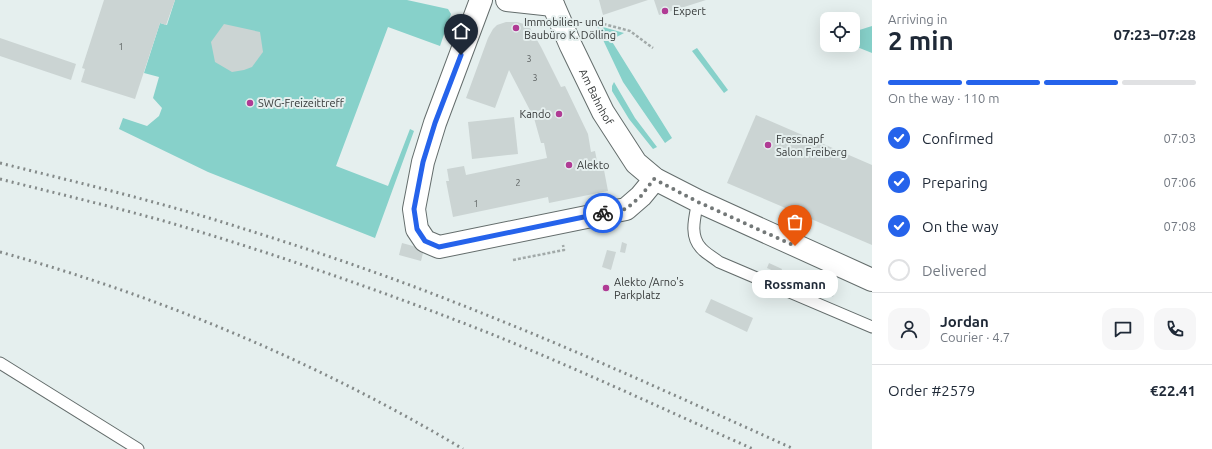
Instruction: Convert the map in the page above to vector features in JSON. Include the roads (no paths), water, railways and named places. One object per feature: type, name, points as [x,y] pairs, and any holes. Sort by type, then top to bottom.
[{"type":"street","points":[[481,0],[435,123],[423,162],[414,209],[417,229],[425,241],[439,247],[626,209],[641,196],[654,179]]},
{"type":"street","points":[[507,0],[552,3]]},
{"type":"street","name":"Am Bahnhof","points":[[552,3],[603,112],[636,163],[654,179],[698,202],[872,280]]},
{"type":"lane","points":[[698,202],[693,232],[701,248],[719,262],[872,327]]},
{"type":"lane","points":[[0,363],[138,449]]},
{"type":"railway","points":[[0,163],[179,209],[377,273],[432,293],[543,338],[794,449]]},
{"type":"railway","points":[[0,179],[164,221],[321,271],[438,313],[511,342],[753,449]]},
{"type":"railway","points":[[0,252],[120,290],[180,311],[238,335],[353,388],[463,449]]},
{"type":"place","name":"Expert","points":[[665,11]]},
{"type":"place","name":"Immobilien- und Baubüro K. Dölling","points":[[516,28]]},
{"type":"place","name":"SWG-Freizeittreff","points":[[250,103]]},
{"type":"place","name":"Kando","points":[[559,114]]},
{"type":"place","name":"Fressnapf Salon Freiberg","points":[[768,145]]},
{"type":"place","name":"Alekto","points":[[569,165]]},
{"type":"place","name":"Rossmann","points":[[795,246]]},
{"type":"place","name":"Alekto /Arno's Parkplatz","points":[[606,288]]}]
